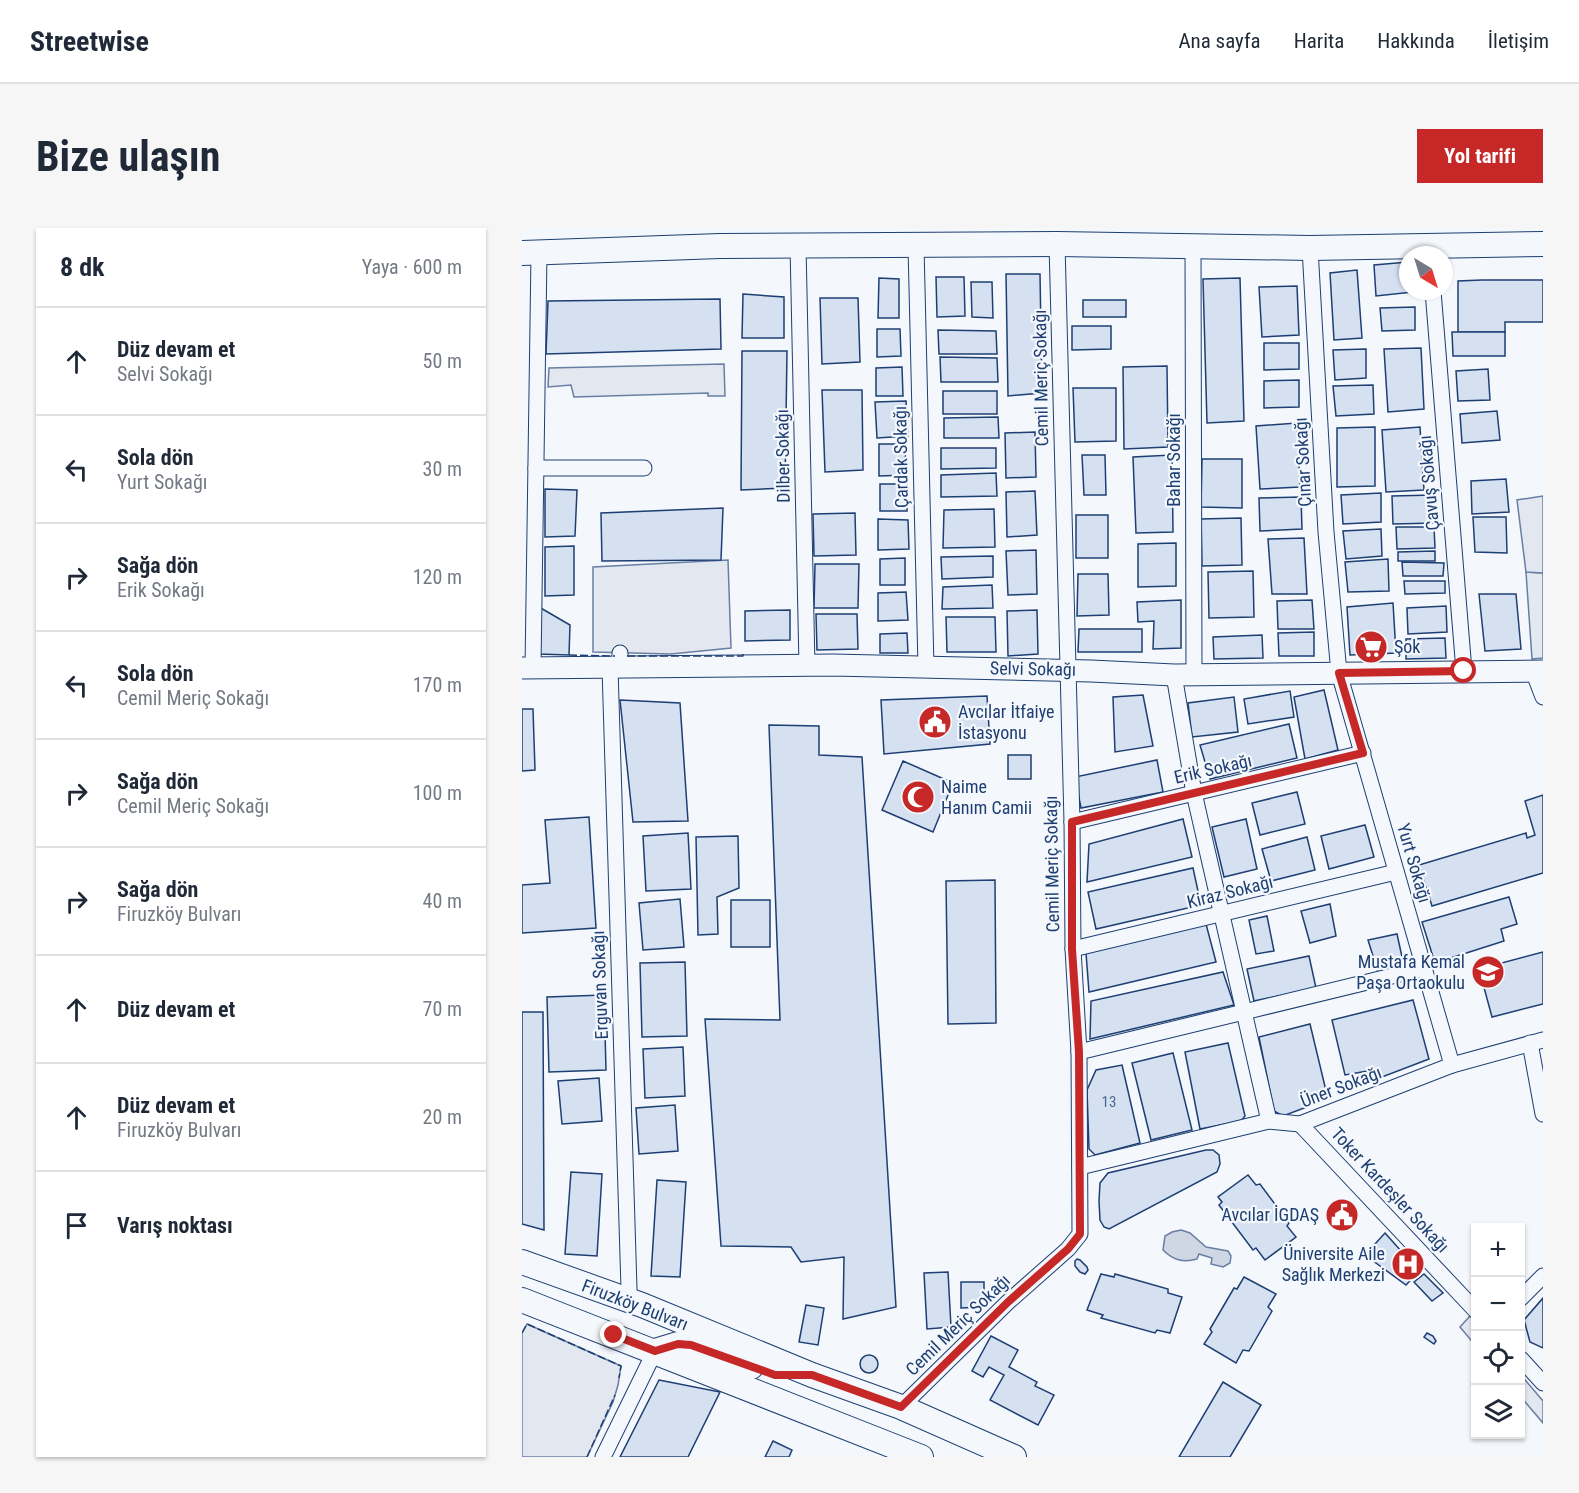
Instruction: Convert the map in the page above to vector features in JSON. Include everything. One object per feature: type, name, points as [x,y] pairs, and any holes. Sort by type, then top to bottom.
[{"type":"main road","points":[[530,253],[634,248],[1057,244],[1399,249]]},
{"type":"main road","points":[[1453,249],[1543,244]]},
{"type":"main road","name":"Firuzköy Bulvarı","points":[[522,1262],[625,1300],[812,1375],[901,1407],[1014,1457]]},
{"type":"main road","points":[[522,1284],[573,1305],[593,1308],[625,1300]]},
{"type":"main road","name":"Firuzköy Bulvarı","points":[[522,1300],[921,1457]]},
{"type":"main road","points":[[655,1351],[678,1344],[691,1345],[775,1375],[812,1375]]},
{"type":"street","name":"Cemil Meriç Sokağı","points":[[901,1407],[1008,1302],[1068,1249],[1080,1234],[1079,1052],[1072,949],[1072,822],[1057,244]]},
{"type":"street","name":"Dilber Sokağı","points":[[798,246],[807,666]]},
{"type":"street","name":"Çardak Sokağı","points":[[916,246],[926,667]]},
{"type":"street","name":"Bahar Sokağı","points":[[1193,246],[1184,675],[1194,793],[1269,1121]]},
{"type":"street","name":"Çınar Sokağı","points":[[1310,248],[1326,532],[1339,673]]},
{"type":"street","points":[[528,668],[536,468],[530,253]]},
{"type":"street","name":"Çavuş Sokağı","points":[[1434,300],[1464,671]]},
{"type":"street","points":[[536,468],[644,468]]},
{"type":"street","name":"Selvi Sokağı","points":[[528,668],[617,663],[926,667],[1184,675],[1538,671]]},
{"type":"street","name":"Erguvan Sokağı","points":[[617,663],[629,1289],[625,1300]]},
{"type":"street","points":[[1538,671],[1543,697]]},
{"type":"street","name":"Yurt Sokağı","points":[[1339,673],[1452,1065]]},
{"type":"street","name":"Erik Sokağı","points":[[1072,822],[1363,753]]},
{"type":"street","name":"Kiraz Sokağı","points":[[1072,949],[1396,872]]},
{"type":"street","points":[[1079,1052],[1425,968]]},
{"type":"street","points":[[1537,1042],[1543,1111]]},
{"type":"street","name":"Üner Sokağı","points":[[1080,1167],[1269,1121],[1300,1124],[1452,1065],[1537,1042]]},
{"type":"street","name":"Toker Kardeşler Sokağı","points":[[1300,1124],[1471,1306]]},
{"type":"street","points":[[1525,1294],[1543,1276]]},
{"type":"street","points":[[603,1457],[655,1351]]},
{"type":"street","points":[[1525,1363],[1543,1383]]},
{"type":"shaded area","points":[[724,364],[725,396],[708,396],[708,393],[574,397],[571,385],[548,387],[549,368]]},
{"type":"shaded area","points":[[1543,496],[1543,573],[1526,572],[1517,500]]},
{"type":"shaded area","points":[[728,560],[731,648],[671,654],[593,652],[593,567]]},
{"type":"shaded area","points":[[1526,572],[1543,573],[1543,658],[1532,659]]},
{"type":"shaded area","points":[[1181,1230],[1190,1233],[1206,1247],[1228,1251],[1231,1256],[1230,1263],[1223,1267],[1211,1264],[1212,1258],[1199,1254],[1197,1259],[1187,1261],[1171,1256],[1163,1250],[1165,1236]]},
{"type":"shaded area","points":[[1470,1316],[1471,1340],[1460,1327]]},
{"type":"shaded area","points":[[527,1324],[621,1366],[613,1402],[587,1457],[522,1457],[522,1333]]},
{"type":"shaded area","points":[[1525,1380],[1543,1401],[1543,1423],[1525,1402]]},
{"type":"building","points":[[1399,263],[1399,294],[1376,296],[1374,265]]},
{"type":"building","points":[[1357,270],[1362,338],[1334,340],[1330,273]]},
{"type":"building","points":[[1006,274],[1040,274],[1042,393],[1008,396]]},
{"type":"building","points":[[936,277],[964,277],[965,316],[937,317]]},
{"type":"building","points":[[879,278],[899,279],[899,318],[878,318]]},
{"type":"building","points":[[1240,278],[1244,421],[1207,423],[1203,279]]},
{"type":"building","points":[[1543,280],[1543,322],[1505,322],[1505,332],[1458,332],[1458,281]]},
{"type":"building","points":[[971,282],[992,282],[993,318],[972,317]]},
{"type":"building","points":[[1297,286],[1299,335],[1262,337],[1259,287]]},
{"type":"building","points":[[743,294],[784,297],[784,338],[742,338]]},
{"type":"building","points":[[820,298],[858,298],[860,362],[822,364]]},
{"type":"building","points":[[720,299],[721,349],[546,354],[548,301]]},
{"type":"building","points":[[1083,300],[1126,300],[1126,317],[1083,317]]},
{"type":"building","points":[[1415,307],[1415,330],[1382,331],[1380,308]]},
{"type":"building","points":[[1072,326],[1111,326],[1111,349],[1072,350]]},
{"type":"building","points":[[877,329],[900,329],[901,356],[877,357]]},
{"type":"building","points":[[938,330],[996,331],[997,354],[939,354]]},
{"type":"building","points":[[1452,332],[1505,332],[1505,356],[1453,356]]},
{"type":"building","points":[[1264,343],[1299,343],[1299,369],[1264,370]]},
{"type":"building","points":[[1421,348],[1424,409],[1388,412],[1384,349]]},
{"type":"building","points":[[1366,349],[1366,378],[1335,380],[1333,350]]},
{"type":"building","points":[[742,351],[787,351],[785,488],[741,490]]},
{"type":"building","points":[[940,357],[997,358],[998,382],[941,382]]},
{"type":"building","points":[[1167,366],[1168,447],[1124,449],[1123,367]]},
{"type":"building","points":[[902,367],[903,396],[876,396],[876,368]]},
{"type":"building","points":[[1488,369],[1490,400],[1458,401],[1456,371]]},
{"type":"building","points":[[1299,380],[1299,407],[1264,408],[1264,381]]},
{"type":"building","points":[[1373,385],[1374,414],[1336,416],[1333,386]]},
{"type":"building","points":[[1073,388],[1116,388],[1116,441],[1075,442]]},
{"type":"building","points":[[822,390],[862,390],[863,470],[825,472]]},
{"type":"building","points":[[943,391],[997,391],[997,414],[943,414]]},
{"type":"building","points":[[906,401],[908,436],[877,438],[875,402]]},
{"type":"building","points":[[1497,411],[1500,440],[1462,443],[1460,414]]},
{"type":"building","points":[[998,417],[999,438],[944,438],[944,418]]},
{"type":"building","points":[[1297,423],[1300,487],[1260,489],[1256,426]]},
{"type":"building","points":[[1375,427],[1375,486],[1337,487],[1337,428]]},
{"type":"building","points":[[1420,427],[1424,490],[1386,492],[1382,430]]},
{"type":"building","points":[[1035,432],[1036,477],[1006,478],[1005,433]]},
{"type":"building","points":[[879,444],[905,444],[906,475],[879,476]]},
{"type":"building","points":[[941,448],[996,448],[996,468],[941,469]]},
{"type":"building","points":[[1082,455],[1105,455],[1106,495],[1084,495]]},
{"type":"building","points":[[1172,455],[1173,532],[1136,533],[1133,457]]},
{"type":"building","points":[[1202,459],[1242,459],[1242,508],[1201,507]]},
{"type":"building","points":[[996,473],[997,496],[941,497],[941,475]]},
{"type":"building","points":[[1506,479],[1509,512],[1472,514],[1471,481]]},
{"type":"building","points":[[880,484],[907,484],[907,511],[880,511]]},
{"type":"building","points":[[545,489],[577,490],[575,536],[545,537]]},
{"type":"building","points":[[1035,491],[1037,535],[1007,537],[1006,492]]},
{"type":"building","points":[[1381,493],[1381,522],[1343,524],[1341,495]]},
{"type":"building","points":[[1434,495],[1436,523],[1393,524],[1392,496]]},
{"type":"building","points":[[1301,497],[1302,529],[1260,531],[1259,498]]},
{"type":"building","points":[[723,508],[721,560],[602,561],[601,513]]},
{"type":"building","points":[[994,509],[995,547],[943,548],[944,510]]},
{"type":"building","points":[[855,513],[856,555],[814,556],[813,514]]},
{"type":"building","points":[[1076,515],[1108,515],[1108,558],[1076,558]]},
{"type":"building","points":[[1473,517],[1506,517],[1507,553],[1475,552]]},
{"type":"building","points":[[1241,518],[1242,565],[1202,566],[1201,519]]},
{"type":"building","points":[[878,519],[908,520],[909,549],[878,550]]},
{"type":"building","points":[[1396,527],[1434,527],[1435,548],[1397,549]]},
{"type":"building","points":[[1381,529],[1382,556],[1346,559],[1343,531]]},
{"type":"building","points":[[1304,538],[1307,594],[1272,594],[1268,539]]},
{"type":"building","points":[[1176,543],[1176,586],[1138,587],[1138,544]]},
{"type":"building","points":[[574,546],[574,595],[545,596],[545,547]]},
{"type":"building","points":[[1036,550],[1037,594],[1008,595],[1006,551]]},
{"type":"building","points":[[1435,551],[1435,561],[1398,561],[1398,552]]},
{"type":"building","points":[[993,556],[993,577],[942,579],[941,557]]},
{"type":"building","points":[[905,558],[905,585],[880,585],[880,559]]},
{"type":"building","points":[[1388,559],[1389,591],[1348,592],[1345,562]]},
{"type":"building","points":[[1402,562],[1444,563],[1443,576],[1403,576]]},
{"type":"building","points":[[815,564],[859,564],[858,608],[814,608]]},
{"type":"building","points":[[1253,571],[1254,617],[1209,618],[1208,572]]},
{"type":"building","points":[[1078,574],[1108,574],[1109,615],[1077,616]]},
{"type":"building","points":[[1404,581],[1445,581],[1445,593],[1405,594]]},
{"type":"building","points":[[992,585],[993,608],[942,609],[943,587]]},
{"type":"building","points":[[906,592],[908,620],[878,621],[878,593]]},
{"type":"building","points":[[1479,594],[1516,594],[1521,649],[1485,651]]},
{"type":"building","points":[[1181,600],[1181,648],[1153,649],[1154,621],[1138,622],[1137,602]]},
{"type":"building","points":[[1312,600],[1314,629],[1278,629],[1277,601]]},
{"type":"building","points":[[1393,603],[1396,653],[1350,655],[1347,607]]},
{"type":"building","points":[[1446,606],[1447,632],[1408,634],[1407,608]]},
{"type":"building","points":[[539,607],[570,625],[569,655],[538,654]]},
{"type":"building","points":[[790,610],[790,640],[745,641],[745,611]]},
{"type":"building","points":[[1037,610],[1038,654],[1008,656],[1007,611]]},
{"type":"building","points":[[816,614],[857,614],[858,649],[817,650]]},
{"type":"building","points":[[946,617],[995,617],[996,652],[947,652]]},
{"type":"building","points":[[1079,629],[1142,629],[1142,652],[1078,652]]},
{"type":"building","points":[[1314,632],[1314,656],[1279,656],[1278,633]]},
{"type":"building","points":[[907,633],[908,653],[880,653],[880,634]]},
{"type":"building","points":[[1262,635],[1263,658],[1214,659],[1213,637]]},
{"type":"building","points":[[1445,638],[1446,658],[1406,659],[1406,639]]},
{"type":"building","points":[[1324,690],[1338,750],[1305,759],[1294,697]]},
{"type":"building","points":[[1290,691],[1294,717],[1248,724],[1244,699]]},
{"type":"building","points":[[1143,695],[1153,746],[1115,752],[1113,697]]},
{"type":"building","name":"Avcılar İtfaiye İstasyonu","points":[[987,696],[990,744],[884,754],[881,700]]},
{"type":"building","points":[[1234,697],[1238,732],[1192,737],[1188,703]]},
{"type":"building","points":[[620,700],[680,703],[688,821],[633,822]]},
{"type":"building","points":[[522,709],[533,709],[535,770],[522,771]]},
{"type":"building","points":[[1289,724],[1297,758],[1210,779],[1200,745]]},
{"type":"building","points":[[769,725],[819,726],[819,755],[862,757],[896,1307],[843,1319],[844,1257],[801,1262],[791,1247],[721,1246],[705,1019],[780,1020]]},
{"type":"building","points":[[1008,755],[1031,755],[1031,779],[1008,779]]},
{"type":"building","points":[[1157,760],[1163,792],[1081,808],[1075,777]]},
{"type":"building","name":"Naime Hanım Camii","points":[[903,761],[953,783],[933,832],[882,810]]},
{"type":"building","points":[[1297,792],[1305,824],[1260,835],[1252,803]]},
{"type":"building","points":[[1543,795],[1543,873],[1432,906],[1419,865],[1526,833],[1527,838],[1535,835],[1525,801]]},
{"type":"building","points":[[589,817],[596,928],[522,933],[522,885],[550,883],[545,820]]},
{"type":"building","points":[[1183,819],[1192,857],[1087,882],[1089,844]]},
{"type":"building","points":[[1246,819],[1257,869],[1224,877],[1212,827]]},
{"type":"building","points":[[1365,825],[1374,857],[1329,869],[1321,836]]},
{"type":"building","points":[[688,833],[691,889],[646,891],[643,836]]},
{"type":"building","points":[[738,836],[739,888],[717,897],[718,934],[698,935],[696,837]]},
{"type":"building","points":[[1307,837],[1315,870],[1271,881],[1262,849]]},
{"type":"building","points":[[1193,868],[1201,905],[1096,929],[1088,892]]},
{"type":"building","points":[[995,880],[996,1023],[948,1024],[946,881]]},
{"type":"building","points":[[1509,897],[1517,924],[1501,929],[1504,941],[1435,963],[1422,922]]},
{"type":"building","points":[[680,899],[684,947],[643,950],[639,903]]},
{"type":"building","points":[[731,900],[770,900],[770,947],[731,947]]},
{"type":"building","points":[[1330,904],[1336,936],[1310,943],[1301,911]]},
{"type":"building","points":[[1267,916],[1274,951],[1256,954],[1249,920]]},
{"type":"building","points":[[1206,924],[1216,962],[1089,992],[1086,953]]},
{"type":"building","points":[[1397,934],[1404,966],[1378,972],[1368,940]]},
{"type":"building","points":[[1543,952],[1543,1004],[1492,1017],[1479,969]]},
{"type":"building","points":[[1309,956],[1316,988],[1254,1001],[1247,969]]},
{"type":"building","points":[[685,962],[687,1036],[642,1037],[640,963]]},
{"type":"building","points":[[1223,972],[1234,1005],[1090,1039],[1091,1001]]},
{"type":"building","points":[[604,995],[606,1070],[549,1072],[547,997]]},
{"type":"building","points":[[1413,1000],[1429,1059],[1369,1082],[1368,1071],[1345,1075],[1332,1020]]},
{"type":"building","points":[[522,1012],[543,1012],[544,1230],[522,1224]]},
{"type":"building","points":[[1310,1024],[1328,1099],[1283,1116],[1274,1111],[1259,1037]]},
{"type":"building","points":[[1228,1043],[1245,1116],[1241,1121],[1200,1129],[1185,1052]]},
{"type":"building","points":[[683,1047],[685,1096],[645,1098],[643,1049]]},
{"type":"building","points":[[1173,1053],[1192,1130],[1151,1140],[1132,1063]]},
{"type":"building","points":[[1122,1065],[1140,1143],[1095,1155],[1089,1149],[1087,1090],[1096,1070]]},
{"type":"building","points":[[599,1078],[602,1121],[562,1124],[558,1081]]},
{"type":"building","points":[[675,1105],[678,1151],[639,1154],[636,1108]]},
{"type":"building","points":[[1213,1150],[1219,1155],[1220,1164],[1217,1172],[1109,1229],[1104,1227],[1100,1220],[1100,1183],[1108,1173]]},
{"type":"building","points":[[571,1172],[602,1174],[597,1256],[565,1254]]},
{"type":"building","points":[[1248,1175],[1256,1185],[1260,1184],[1289,1223],[1287,1226],[1296,1237],[1265,1260],[1256,1248],[1253,1250],[1219,1205],[1222,1202],[1218,1197]]},
{"type":"building","points":[[657,1180],[686,1182],[680,1277],[651,1276]]},
{"type":"building","points":[[1385,1233],[1419,1271],[1406,1285],[1365,1255]]},
{"type":"building","points":[[1077,1259],[1087,1267],[1085,1274],[1075,1266]]},
{"type":"building","points":[[948,1272],[951,1327],[927,1329],[924,1273]]},
{"type":"building","points":[[1101,1274],[1114,1277],[1115,1274],[1168,1289],[1168,1293],[1182,1297],[1170,1333],[1157,1330],[1155,1333],[1101,1318],[1103,1315],[1087,1310]]},
{"type":"building","points":[[1424,1274],[1443,1293],[1432,1301],[1414,1282]]},
{"type":"building","points":[[1244,1277],[1276,1294],[1268,1307],[1272,1311],[1249,1351],[1243,1350],[1236,1363],[1204,1344],[1234,1288],[1237,1289]]},
{"type":"building","points":[[961,1282],[984,1282],[984,1307],[961,1308]]},
{"type":"building","points":[[1543,1298],[1543,1348],[1530,1342],[1525,1319]]},
{"type":"building","points":[[806,1305],[824,1308],[818,1345],[799,1342]]},
{"type":"building","points":[[1427,1333],[1433,1336],[1436,1341],[1434,1344],[1424,1337]]},
{"type":"building","points":[[991,1336],[1018,1350],[1009,1367],[1037,1382],[1035,1386],[1054,1395],[1038,1425],[990,1400],[1004,1375],[989,1367],[983,1377],[972,1371]]},
{"type":"building","points":[[869,1355],[875,1358],[878,1364],[875,1370],[869,1373],[863,1370],[860,1364],[863,1358]]},
{"type":"building","points":[[659,1380],[720,1392],[688,1457],[620,1457]]},
{"type":"building","points":[[1223,1382],[1261,1405],[1230,1457],[1179,1457]]},
{"type":"building","points":[[773,1441],[792,1450],[789,1457],[765,1457]]},
{"type":"fence","points":[[627,656],[743,656],[743,653]]},
{"type":"fence","points":[[569,655],[615,656]]},
{"type":"fence","points":[[522,1333],[527,1324],[621,1366],[619,1378]]},
{"type":"fence","points":[[587,1457],[615,1395]]},
{"type":"place","name":"Şok","points":[[1371,647]]},
{"type":"place","name":"Avcılar İtfaiye İstasyonu","points":[[935,722]]},
{"type":"place","name":"Naime Hanım Camii","points":[[918,797]]},
{"type":"place","name":"Mustafa Kemal Paşa Ortaokulu","points":[[1488,972]]},
{"type":"place","name":"Avcılar İGDAŞ","points":[[1342,1215]]},
{"type":"place","name":"Üniversite Aile Sağlık Merkezi","points":[[1408,1264]]},
{"type":"route","points":[[614,1335],[655,1351],[678,1344],[691,1345],[775,1375],[812,1375],[901,1407],[1008,1302],[1068,1249],[1080,1234],[1079,1052],[1072,949],[1072,822],[1363,753],[1339,673],[1464,671]]}]
